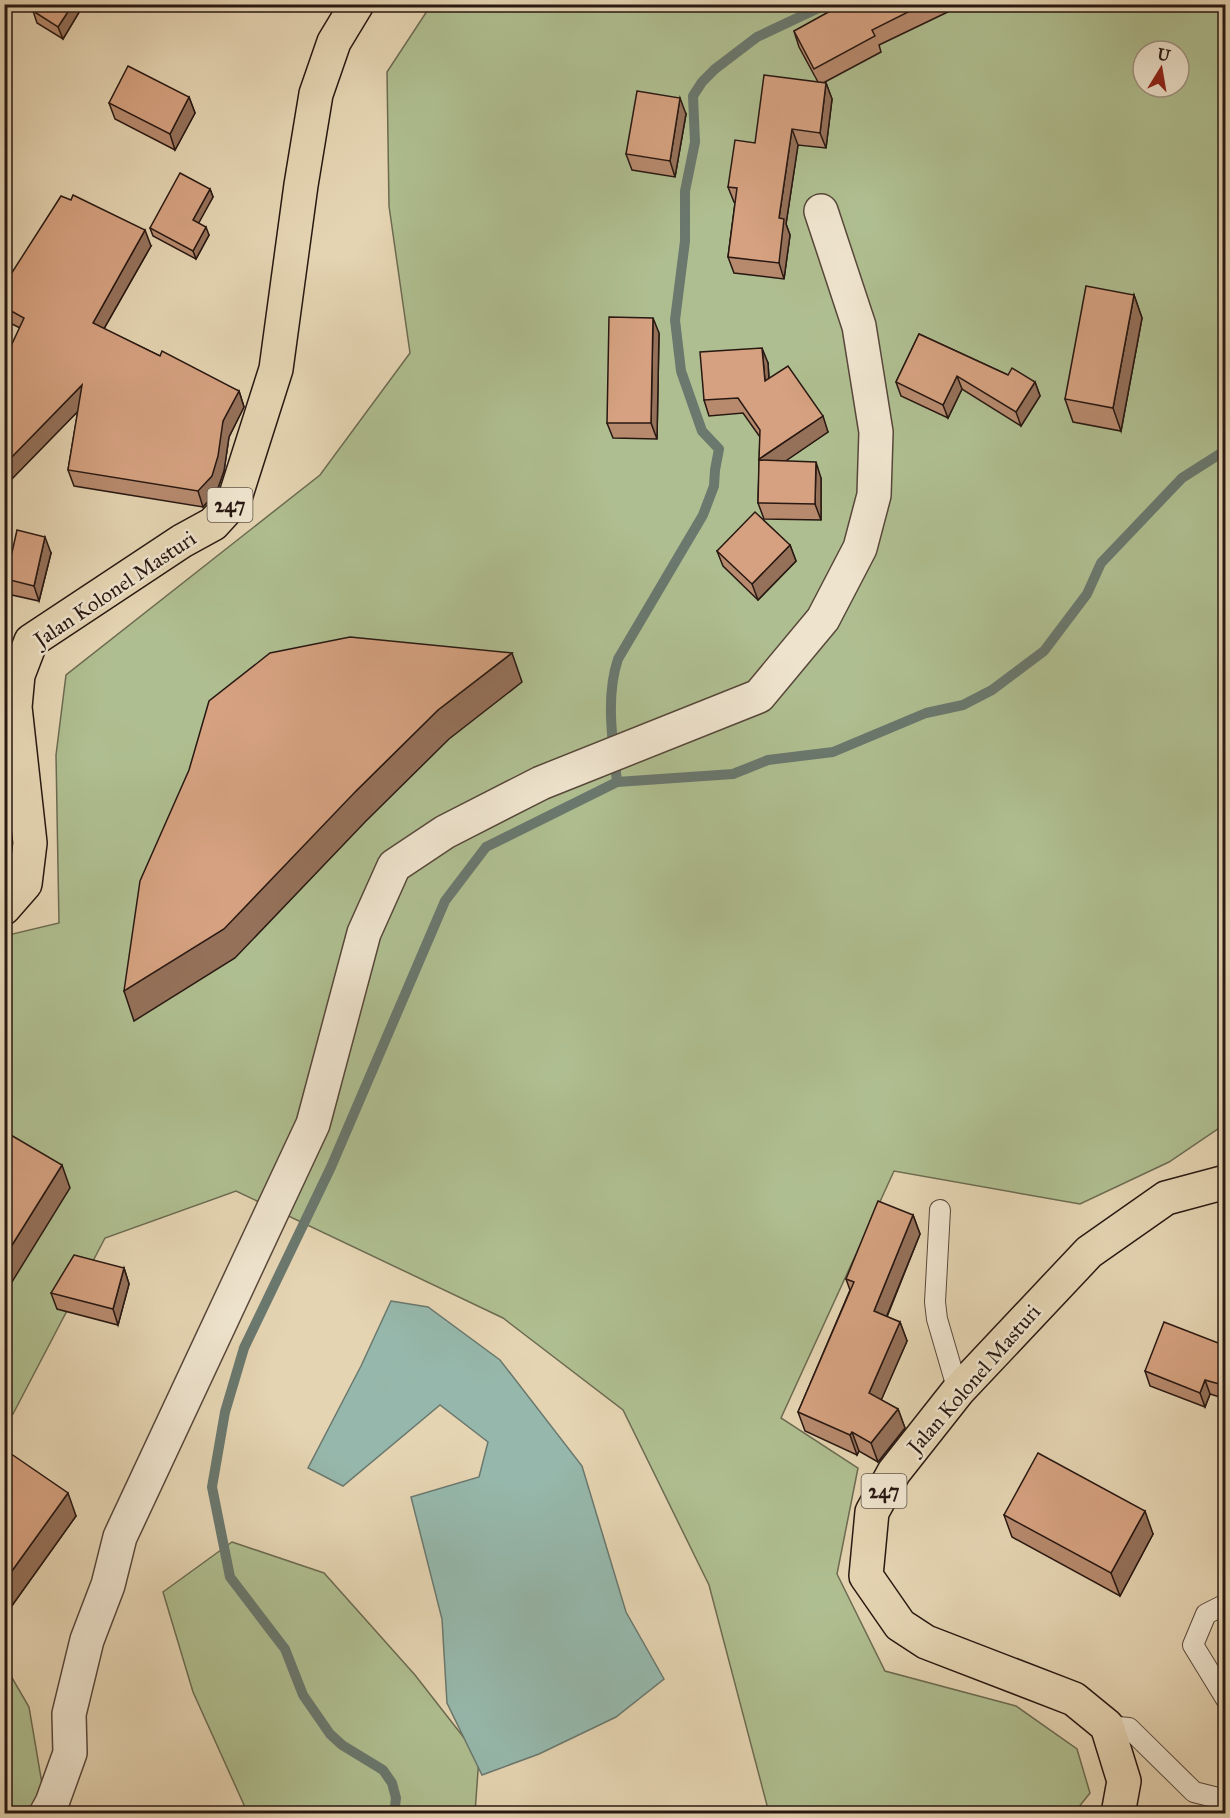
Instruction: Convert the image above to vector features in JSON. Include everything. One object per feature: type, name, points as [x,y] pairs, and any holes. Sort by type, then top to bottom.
[{"type":"main road","name":"Jalan Kolonel Masturi","points":[[4,908],[25,884],[30,843],[15,707],[18,675],[31,641],[182,541],[213,524],[234,501],[276,369],[316,94],[334,42],[357,4]]},
{"type":"main road","name":"Jalan Kolonel Masturi","points":[[1107,1726],[1074,1699],[927,1642],[900,1625],[866,1576],[872,1512],[894,1472],[958,1391],[1089,1252],[1166,1198],[1226,1182]]},
{"type":"main road","points":[[1107,1726],[1124,1780],[1118,1814]]},
{"type":"street","points":[[46,1814],[70,1753],[69,1714],[87,1640],[108,1585],[120,1538],[313,1124],[364,933],[394,866],[446,832],[541,783],[759,696],[823,619],[860,548],[874,495],[876,432],[859,326],[821,211]]},
{"type":"lane","points":[[940,1210],[935,1302],[937,1319],[958,1391]]},
{"type":"lane","points":[[1226,1604],[1206,1614],[1193,1645],[1226,1700]]},
{"type":"lane","points":[[1107,1726],[1129,1728],[1194,1792],[1226,1800]]},
{"type":"green space","points":[[431,5],[1225,5],[1225,1124],[1169,1162],[1080,1204],[894,1171],[781,1418],[858,1468],[837,1574],[885,1671],[1016,1706],[1077,1749],[1090,1793],[1074,1813],[769,1813],[709,1585],[623,1410],[503,1318],[236,1191],[105,1238],[13,1414],[5,1412],[4,936],[59,923],[56,755],[66,675],[320,475],[410,353],[389,206],[387,72]]},
{"type":"green space","points":[[232,1542],[324,1573],[415,1675],[479,1757],[475,1813],[239,1813],[244,1805],[193,1692],[163,1592]]},
{"type":"green space","points":[[4,1664],[29,1707],[47,1813],[5,1813]]},
{"type":"water","points":[[391,1301],[428,1307],[500,1360],[582,1466],[626,1612],[664,1679],[616,1717],[539,1754],[482,1775],[447,1703],[442,1619],[411,1497],[479,1477],[488,1442],[440,1405],[343,1486],[308,1468],[361,1366]]},
{"type":"building","points":[[38,4],[73,4],[58,27],[33,11]]},
{"type":"building","points":[[843,4],[924,4],[872,30],[875,36],[814,69],[794,31]]},
{"type":"building","points":[[128,66],[189,97],[170,134],[109,103]]},
{"type":"building","points":[[764,75],[826,83],[820,133],[792,129],[779,218],[784,219],[779,263],[728,257],[737,188],[728,187],[735,140],[755,143]]},
{"type":"building","points":[[637,91],[680,98],[670,161],[626,154]]},
{"type":"building","points":[[180,173],[210,189],[193,220],[206,227],[193,251],[150,228]]},
{"type":"building","points":[[73,195],[145,230],[93,323],[160,356],[162,351],[239,391],[223,421],[218,456],[212,476],[198,491],[68,470],[82,385],[4,465],[4,361],[24,318],[4,307],[4,285],[61,196],[71,200]]},
{"type":"building","points":[[1086,286],[1134,295],[1113,408],[1065,399]]},
{"type":"building","points":[[609,317],[653,318],[651,423],[607,423]]},
{"type":"building","points":[[919,334],[1008,375],[1012,368],[1035,382],[1016,412],[957,376],[943,405],[896,382]]},
{"type":"building","points":[[762,348],[765,381],[788,366],[823,416],[759,459],[760,430],[738,398],[704,400],[700,352]]},
{"type":"building","points":[[759,460],[816,462],[815,504],[758,503]]},
{"type":"building","points":[[755,512],[790,545],[752,584],[717,551]]},
{"type":"building","points":[[17,530],[45,537],[34,586],[6,579]]},
{"type":"building","points":[[350,637],[512,653],[438,710],[356,791],[224,929],[124,991],[140,881],[189,770],[209,701],[270,653]]},
{"type":"building","points":[[4,1131],[62,1165],[4,1258]]},
{"type":"building","points":[[878,1201],[913,1215],[874,1311],[900,1322],[869,1393],[898,1409],[871,1443],[852,1432],[850,1435],[798,1412],[854,1282],[846,1279]]},
{"type":"building","points":[[74,1255],[124,1268],[113,1309],[51,1293]]},
{"type":"building","points":[[1164,1322],[1226,1346],[1226,1386],[1205,1380],[1200,1393],[1145,1371]]},
{"type":"building","points":[[4,1449],[68,1493],[4,1582]]},
{"type":"building","points":[[1038,1453],[1145,1511],[1111,1573],[1004,1515]]},
{"type":"building","points":[[758,1809],[760,1814],[747,1814]]},
{"type":"waterway","points":[[617,782],[611,705],[618,659],[703,515],[714,486],[719,449],[702,431],[681,371],[675,320],[685,241],[685,191],[695,142],[693,96],[702,82],[715,69],[757,37],[827,4]]},
{"type":"waterway","points":[[394,1814],[396,1798],[392,1783],[383,1770],[342,1745],[330,1734],[303,1695],[285,1649],[230,1577],[212,1487],[225,1412],[244,1348],[331,1167],[445,901],[486,847],[617,782],[733,774],[768,760],[833,752],[926,713],[963,705],[992,690],[1044,651],[1087,594],[1101,563],[1182,478],[1226,450]]}]
